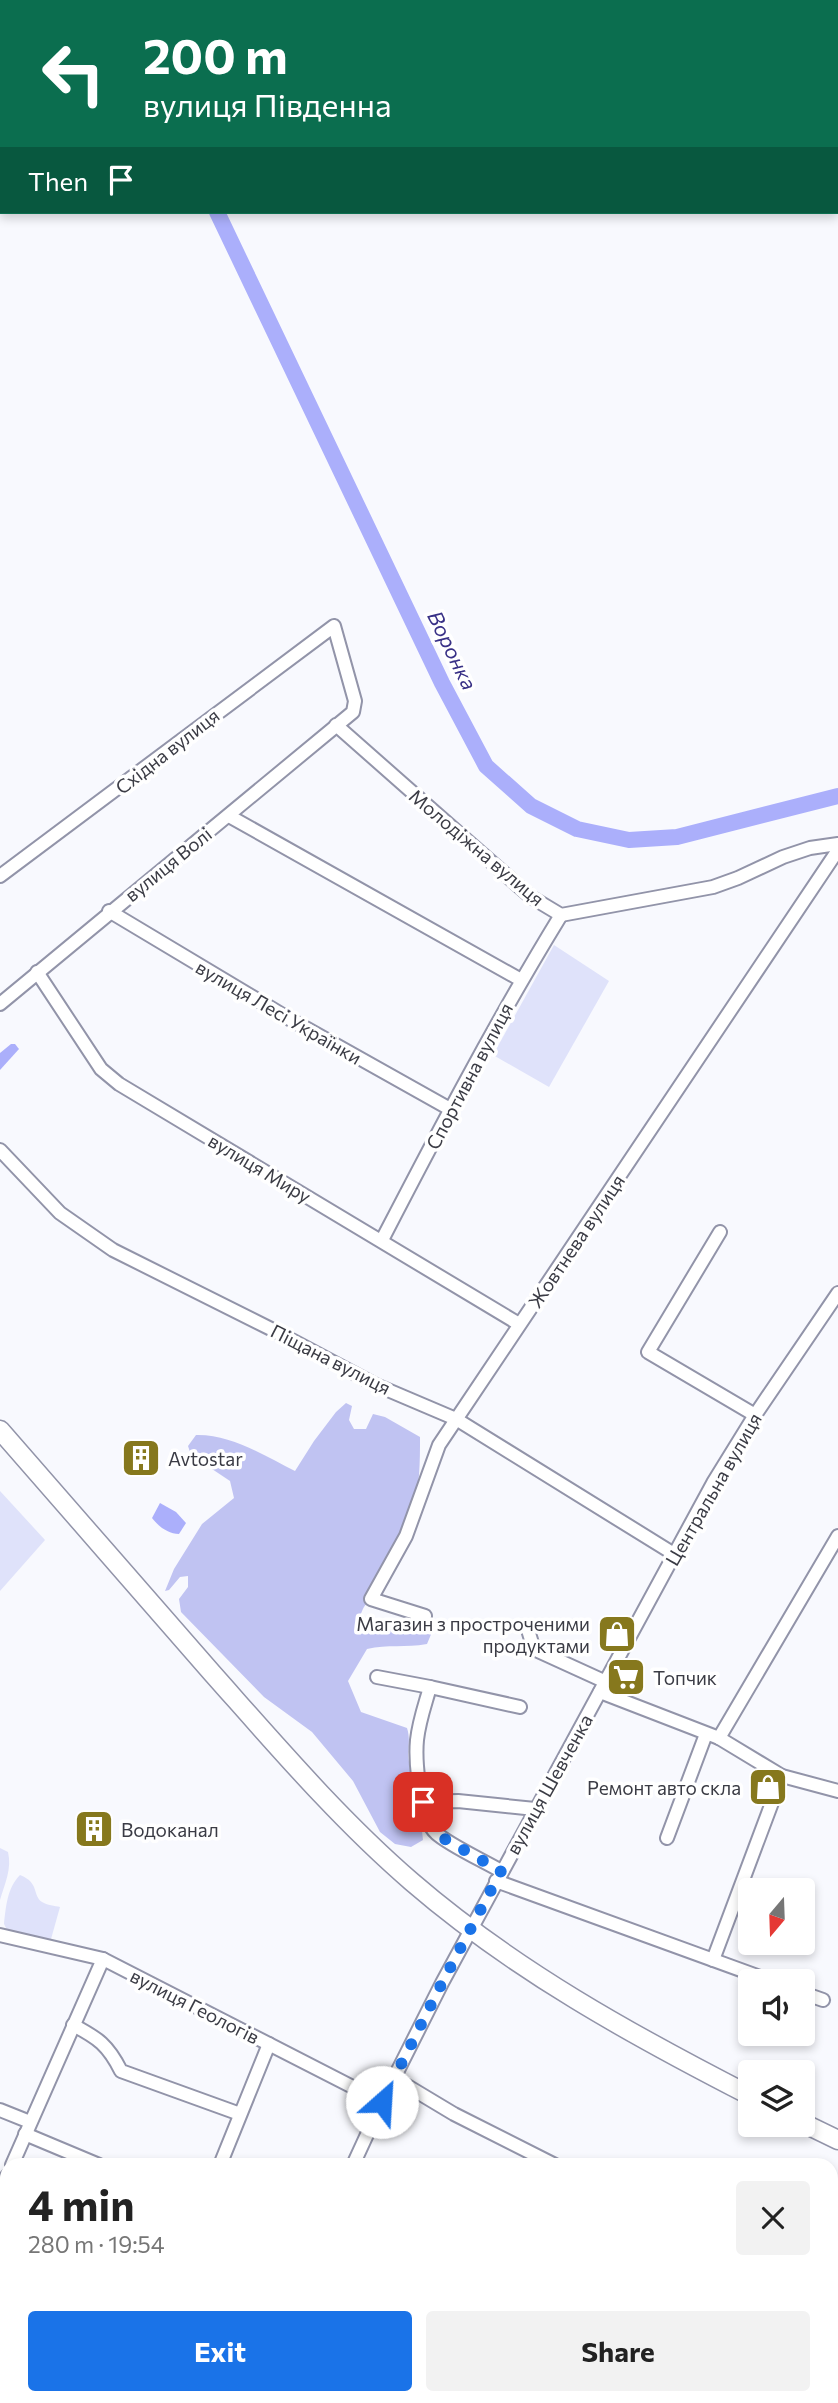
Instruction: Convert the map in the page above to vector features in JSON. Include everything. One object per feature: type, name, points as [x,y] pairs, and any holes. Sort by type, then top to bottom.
[{"type":"highway","points":[[0,1430],[269,1738],[335,1810],[413,1883],[530,1972],[587,2008],[738,2089]]},
{"type":"highway","points":[[815,2129],[838,2140]]},
{"type":"street","name":"вулиця Волі","points":[[0,1004],[109,911],[229,816],[353,712],[355,701],[334,626]]},
{"type":"street","name":"Східна вулиця","points":[[0,876],[334,626]]},
{"type":"street","name":"Молодіжна вулиця","points":[[337,725],[531,897],[561,915],[713,887],[783,857],[810,848],[838,844]]},
{"type":"street","points":[[229,816],[521,981]]},
{"type":"street","name":"Жовтнева вулиця","points":[[425,1616],[372,1599],[415,1516],[433,1457],[519,1324],[838,850]]},
{"type":"street","name":"вулиця Лесі Українки","points":[[109,911],[286,1017],[450,1110]]},
{"type":"street","name":"Спортивна вулиця","points":[[382,1241],[450,1110],[521,981],[561,915]]},
{"type":"street","name":"вулиця Миру","points":[[37,972],[101,1069],[119,1084],[519,1324]]},
{"type":"street","name":"Піщана вулиця","points":[[0,1150],[60,1213],[113,1250],[271,1328],[376,1385],[456,1419],[674,1554]]},
{"type":"street","points":[[720,1232],[648,1352],[755,1415]]},
{"type":"street","name":"Центральна вулиця","points":[[600,1692],[713,1483],[755,1415],[838,1293]]},
{"type":"street","points":[[667,1838],[712,1736],[838,1536]]},
{"type":"street","points":[[528,1630],[538,1651],[600,1692],[712,1736],[782,1776],[838,1791]]},
{"type":"street","points":[[377,1677],[520,1707]]},
{"type":"street","points":[[430,1688],[421,1714],[416,1760],[427,1822],[436,1834],[499,1876],[738,1969]]},
{"type":"street","name":"вулиця Шевченка","points":[[357,2158],[382,2102],[471,1929],[600,1692]]},
{"type":"street","points":[[713,1960],[782,1776]]},
{"type":"street","points":[[423,1802],[458,1801],[535,1809]]},
{"type":"street","name":"вулиця Геологів","points":[[0,1935],[103,1959],[382,2102]]},
{"type":"street","points":[[15,2158],[103,1959]]},
{"type":"street","points":[[815,1997],[823,2000]]},
{"type":"street","points":[[73,2025],[95,2036],[112,2052],[121,2071],[240,2114]]},
{"type":"street","points":[[223,2158],[269,2044]]},
{"type":"street","points":[[394,2078],[454,2114],[541,2158]]},
{"type":"street","points":[[0,2110],[27,2128],[85,2158]]},
{"type":"shaded area","points":[[554,945],[609,981],[549,1087],[493,1055]]},
{"type":"shaded area","points":[[15,1044],[19,1049],[0,1070],[0,1053]]},
{"type":"shaded area","points":[[346,1403],[352,1406],[349,1420],[354,1429],[366,1429],[373,1414],[385,1417],[420,1437],[420,1465],[415,1503],[381,1582],[360,1619],[361,1625],[397,1621],[432,1632],[427,1644],[367,1649],[348,1681],[361,1712],[407,1728],[410,1772],[423,1840],[411,1847],[395,1844],[380,1832],[353,1781],[312,1732],[264,1697],[181,1612],[179,1599],[188,1587],[188,1576],[180,1577],[165,1591],[174,1569],[202,1524],[234,1498],[230,1481],[191,1455],[188,1446],[196,1435],[235,1442],[295,1471],[314,1441]]},
{"type":"shaded area","points":[[0,1491],[45,1540],[0,1591]]},
{"type":"shaded area","points":[[160,1503],[176,1512],[186,1523],[179,1534],[164,1529],[152,1518]]},
{"type":"shaded area","points":[[0,1848],[8,1852],[9,1864],[0,1900]]},
{"type":"shaded area","points":[[20,1875],[33,1885],[42,1902],[60,1907],[51,1939],[7,1930],[4,1924],[10,1892]]},
{"type":"waterway","name":"Воронка","points":[[218,214],[442,683],[486,766],[531,806],[577,829],[629,840],[677,837],[838,796]]},
{"type":"place","name":"Avtostar","points":[[141,1458]]},
{"type":"place","name":"Магазин з простроченими продуктами","points":[[617,1634]]},
{"type":"place","name":"Топчик","points":[[626,1677]]},
{"type":"place","name":"Ремонт авто скла","points":[[768,1787]]},
{"type":"place","name":"Водоканал","points":[[94,1829]]},
{"type":"route","points":[[382,2102],[501,1871],[436,1834],[427,1822],[423,1802]]}]
